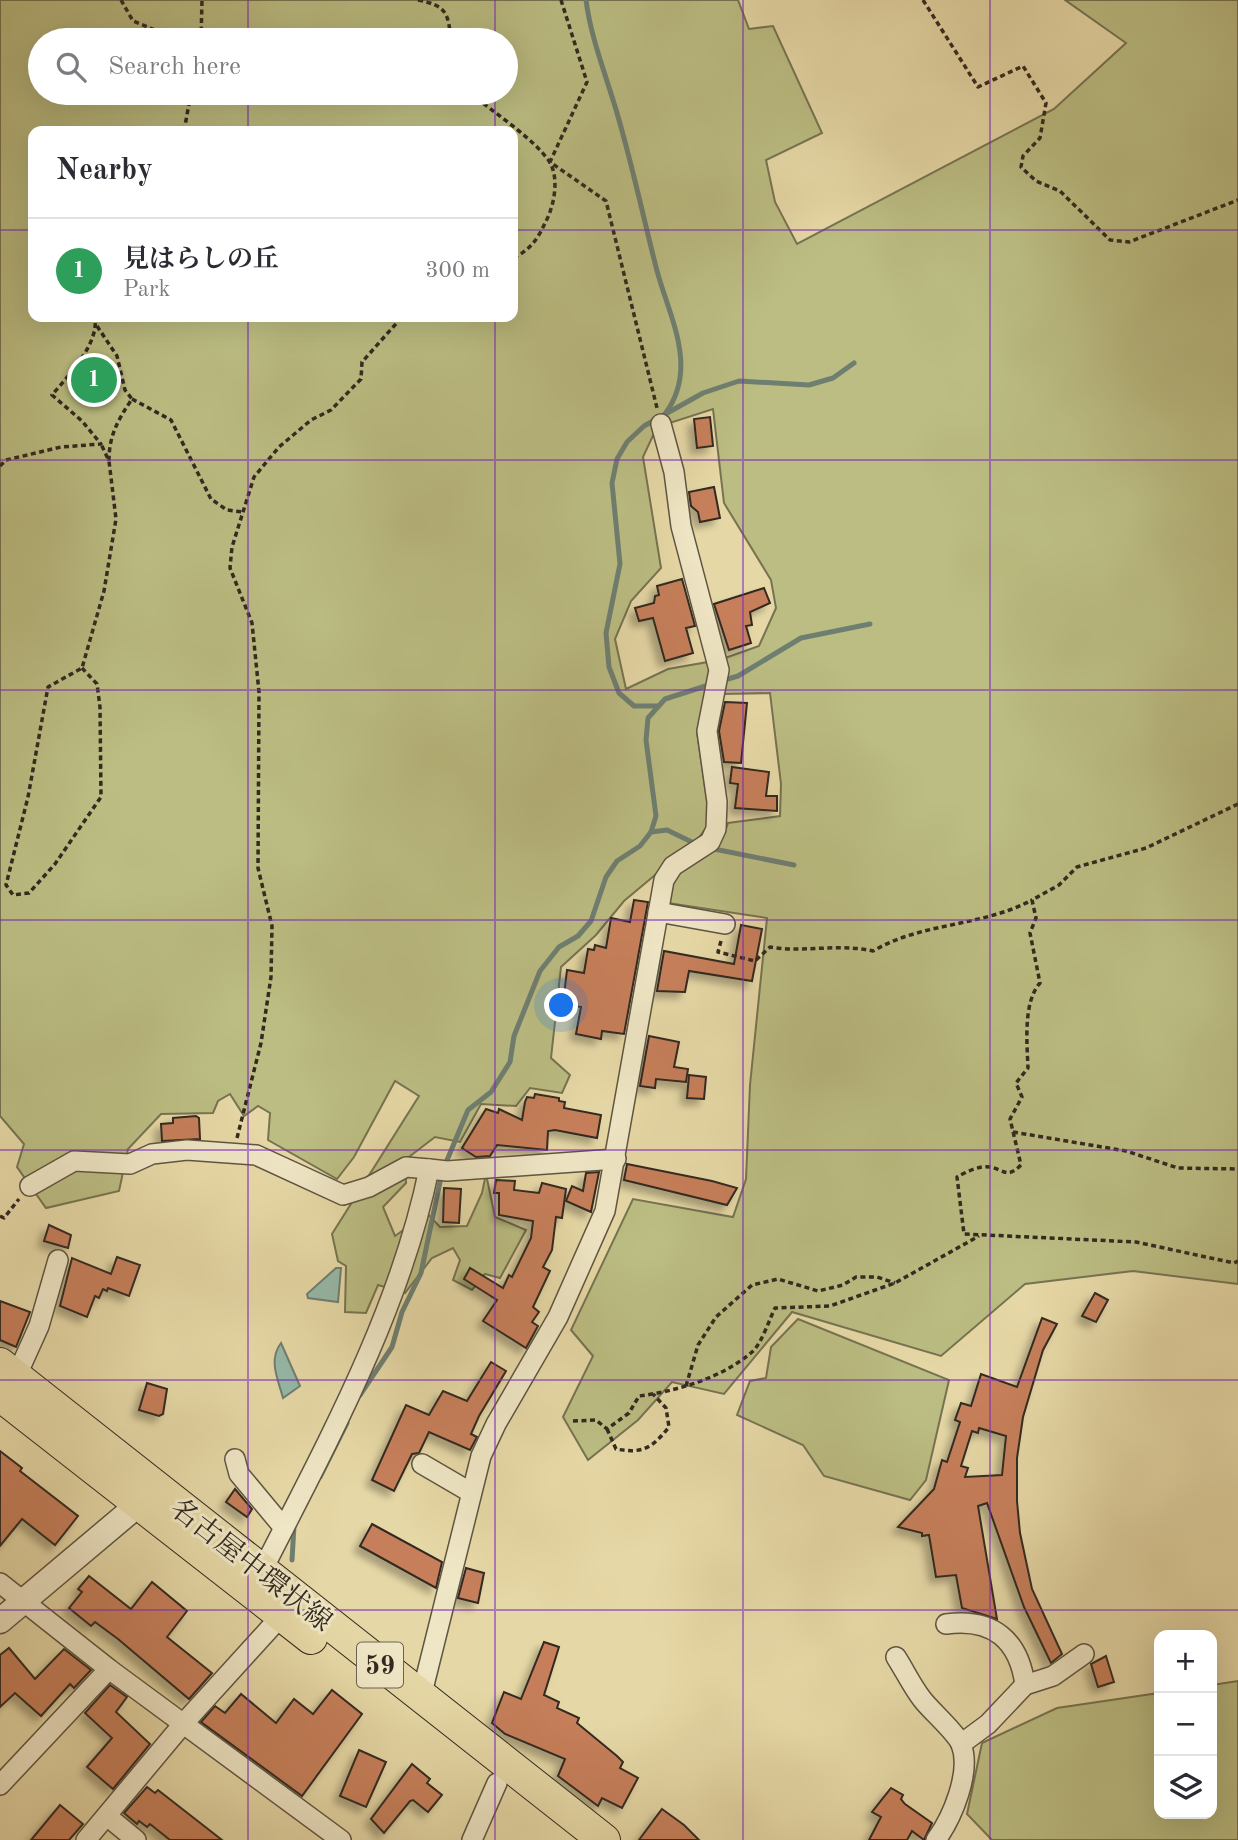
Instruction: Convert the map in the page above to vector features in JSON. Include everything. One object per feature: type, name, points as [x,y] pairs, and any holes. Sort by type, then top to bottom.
[{"type":"main road","name":"名古屋中環状線","points":[[5,1379],[148,1496],[282,1615],[569,1840]]},
{"type":"main road","name":"名古屋中環状線","points":[[148,1496],[262,1571],[604,1840]]},
{"type":"street","points":[[421,1697],[481,1456],[496,1424],[558,1317],[606,1210],[664,880],[673,866],[710,842],[716,829],[717,802],[707,731],[719,670],[681,526],[674,472],[661,424]]},
{"type":"street","points":[[659,912],[724,924]]},
{"type":"street","points":[[30,1186],[74,1161],[130,1164],[152,1154],[187,1150],[256,1155],[343,1195],[369,1187],[406,1167],[447,1171],[616,1159]]},
{"type":"street","points":[[262,1571],[400,1275],[417,1227],[429,1169]]},
{"type":"street","points":[[5,1379],[39,1326],[58,1260]]},
{"type":"street","points":[[235,1459],[239,1474],[284,1528]]},
{"type":"street","points":[[422,1464],[470,1492]]},
{"type":"street","points":[[0,1621],[148,1496]]},
{"type":"street","points":[[0,1583],[109,1669],[341,1840]]},
{"type":"street","points":[[86,1840],[183,1724],[282,1615]]},
{"type":"street","points":[[946,1624],[969,1621],[1014,1646],[1022,1661],[1025,1685]]},
{"type":"street","points":[[961,1744],[988,1724],[1025,1685],[1052,1676],[1084,1654]]},
{"type":"street","points":[[897,1657],[920,1697],[961,1744],[962,1768],[958,1798],[949,1822],[936,1840]]},
{"type":"street","points":[[0,1785],[109,1669]]},
{"type":"street","points":[[472,1840],[497,1783]]},
{"type":"street","points":[[107,1816],[136,1840]]},
{"type":"path","points":[[121,0],[134,21],[151,28]]},
{"type":"path","points":[[201,28],[202,0]]},
{"type":"path","points":[[418,0],[436,4],[449,16],[450,28]]},
{"type":"path","points":[[518,256],[538,237],[551,212],[555,186],[550,162],[587,82],[561,0]]},
{"type":"path","points":[[923,0],[978,87],[1023,66],[1046,103],[1040,138],[1023,156],[1021,166],[1037,181],[1059,191],[1110,240],[1129,242],[1238,200]]},
{"type":"path","points":[[185,126],[189,105]]},
{"type":"path","points":[[484,105],[508,126]]},
{"type":"path","points":[[518,134],[550,162],[606,201],[661,424]]},
{"type":"path","points":[[96,322],[117,356],[125,390],[132,399],[171,420],[211,499],[226,510],[243,512]]},
{"type":"path","points":[[234,1152],[261,1043],[271,977],[272,926],[258,868],[261,743],[252,623],[230,568],[232,547],[254,477],[279,447],[311,420],[331,410],[361,379],[362,362],[397,322]]},
{"type":"path","points":[[96,326],[75,367],[52,395],[82,421],[101,444],[109,461]]},
{"type":"path","points":[[82,668],[97,684],[100,707],[101,797],[38,884],[29,893],[13,895],[6,885],[8,870],[29,797],[48,687],[82,668],[104,591],[116,519],[109,442],[115,424],[132,399]]},
{"type":"path","points":[[0,466],[6,460],[61,447],[101,444]]},
{"type":"path","points":[[724,924],[718,952],[755,961],[770,947],[847,946],[873,951],[896,938],[1008,914],[1059,886],[1077,867],[1146,848],[1238,804]]},
{"type":"path","points":[[1031,901],[1036,918],[1030,933],[1040,983],[1032,991],[1026,1024],[1028,1069],[1016,1083],[1022,1097],[1010,1119],[1019,1143],[1021,1165],[1014,1172],[1002,1173],[990,1167],[972,1169],[957,1177],[964,1234],[1136,1242],[1234,1263],[1238,1261]]},
{"type":"path","points":[[1013,1132],[1126,1151],[1178,1168],[1238,1169]]},
{"type":"path","points":[[0,1216],[4,1218],[30,1186]]},
{"type":"path","points":[[607,1429],[629,1413],[639,1396],[686,1386],[711,1376],[754,1351],[775,1308],[831,1306],[895,1283],[981,1235]]},
{"type":"path","points":[[686,1386],[698,1345],[716,1317],[752,1285],[778,1279],[818,1291],[843,1285],[856,1277],[877,1277],[895,1283]]},
{"type":"path","points":[[573,1420],[596,1420],[607,1429],[616,1449],[637,1453],[653,1447],[669,1427],[666,1408],[653,1394]]},
{"type":"green space","points":[[0,0],[738,0],[749,29],[773,26],[822,133],[766,160],[775,202],[797,244],[1054,109],[1126,43],[1065,0],[1238,0],[1238,1284],[1133,1271],[1025,1284],[941,1356],[792,1312],[724,1394],[672,1382],[638,1420],[588,1460],[563,1417],[593,1356],[571,1330],[633,1199],[733,1217],[746,1179],[750,1085],[767,918],[668,903],[672,883],[678,873],[718,841],[728,823],[780,816],[781,784],[770,693],[722,694],[725,658],[759,646],[776,608],[771,580],[724,503],[713,409],[657,427],[643,457],[661,568],[631,601],[615,639],[626,689],[668,669],[708,662],[710,672],[697,732],[709,814],[708,825],[698,839],[624,901],[596,935],[561,967],[551,1058],[570,1075],[562,1093],[530,1088],[516,1106],[481,1104],[460,1142],[435,1137],[405,1160],[406,1183],[383,1207],[395,1236],[427,1213],[440,1227],[467,1226],[482,1193],[486,1174],[495,1217],[526,1230],[500,1278],[485,1274],[472,1290],[453,1280],[460,1260],[453,1248],[432,1258],[405,1293],[378,1285],[366,1313],[345,1312],[346,1266],[338,1261],[332,1234],[419,1096],[395,1081],[354,1157],[337,1179],[268,1140],[270,1113],[258,1106],[244,1116],[230,1094],[218,1101],[213,1113],[161,1114],[128,1149],[119,1191],[46,1208],[17,1167],[24,1144],[0,1116]]},
{"type":"green space","points":[[798,1319],[949,1380],[926,1480],[910,1500],[824,1476],[803,1445],[737,1415],[750,1381],[766,1378],[771,1347]]},
{"type":"green space","points":[[1238,1681],[1238,1840],[992,1840],[967,1814],[982,1743],[1057,1708],[1154,1694],[1154,1819],[1217,1819],[1217,1684]]},
{"type":"shaded area","points":[[336,1268],[341,1268],[338,1302],[308,1298],[307,1294]]},
{"type":"shaded area","points":[[281,1343],[300,1386],[283,1398],[275,1363],[277,1349]]},
{"type":"building","points":[[710,417],[713,446],[697,448],[694,419]]},
{"type":"building","points":[[714,487],[720,518],[700,522],[698,512],[691,506],[689,492]]},
{"type":"building","points":[[682,579],[695,626],[686,628],[693,653],[665,661],[653,618],[639,621],[635,608],[654,603],[655,596],[659,595],[657,586]]},
{"type":"building","points":[[764,588],[770,603],[750,612],[752,625],[746,626],[751,643],[729,650],[714,604]]},
{"type":"building","points":[[725,702],[747,703],[741,763],[724,762],[719,731]]},
{"type":"building","points":[[732,767],[769,772],[766,796],[777,796],[777,811],[735,808],[738,784],[730,783]]},
{"type":"building","points":[[634,900],[648,902],[624,1034],[602,1031],[601,1039],[576,1034],[581,1007],[563,1004],[567,970],[584,973],[588,949],[594,950],[595,945],[606,948],[611,918],[630,922]]},
{"type":"building","points":[[741,925],[762,929],[752,981],[689,971],[685,992],[657,991],[664,951],[734,964]]},
{"type":"building","points":[[649,1036],[679,1042],[674,1067],[688,1069],[686,1082],[656,1079],[655,1088],[640,1086]]},
{"type":"building","points":[[689,1075],[706,1077],[704,1099],[687,1098]]},
{"type":"building","points":[[535,1094],[559,1098],[559,1101],[565,1102],[564,1108],[601,1115],[597,1138],[555,1130],[548,1131],[547,1150],[497,1145],[490,1156],[476,1157],[462,1148],[486,1109],[498,1113],[499,1109],[522,1120],[527,1097],[534,1098]]},
{"type":"building","points":[[173,1118],[199,1118],[200,1139],[162,1141],[161,1124],[173,1123]]},
{"type":"building","points":[[627,1164],[737,1188],[727,1205],[624,1180]]},
{"type":"building","points":[[599,1172],[591,1212],[566,1201],[572,1186],[583,1191],[586,1173]]},
{"type":"building","points":[[496,1180],[515,1181],[514,1190],[539,1193],[542,1183],[566,1189],[562,1218],[556,1217],[552,1250],[543,1267],[550,1271],[533,1307],[539,1312],[532,1322],[538,1326],[526,1348],[483,1321],[497,1300],[464,1279],[470,1268],[503,1288],[509,1275],[512,1277],[531,1238],[533,1221],[499,1215],[499,1193],[494,1193]]},
{"type":"building","points":[[444,1188],[461,1189],[459,1223],[443,1222]]},
{"type":"building","points":[[49,1225],[71,1235],[68,1248],[44,1241]]},
{"type":"building","points":[[117,1257],[140,1265],[129,1296],[108,1288],[107,1291],[103,1289],[99,1298],[95,1296],[87,1317],[60,1306],[72,1258],[111,1274]]},
{"type":"building","points":[[1095,1293],[1108,1300],[1096,1322],[1082,1316]]},
{"type":"building","points":[[0,1301],[30,1312],[16,1347],[0,1340]]},
{"type":"building","points":[[1042,1318],[1057,1324],[1043,1350],[1023,1417],[1017,1458],[1020,1533],[1032,1589],[1062,1654],[1051,1663],[1024,1607],[987,1503],[978,1506],[997,1619],[962,1608],[956,1575],[936,1577],[929,1535],[922,1536],[922,1533],[898,1527],[934,1489],[942,1460],[947,1462],[960,1422],[955,1420],[961,1403],[971,1406],[981,1374],[1017,1387]],"holes":[[[979,1428],[1006,1436],[1002,1475],[965,1477],[968,1468],[961,1466],[972,1431],[978,1433]]]},
{"type":"building","points":[[491,1362],[506,1371],[479,1416],[471,1434],[477,1437],[470,1450],[429,1432],[419,1453],[412,1454],[394,1491],[372,1480],[406,1405],[429,1415],[443,1391],[467,1401]]},
{"type":"building","points":[[147,1383],[167,1389],[163,1414],[159,1416],[139,1410]]},
{"type":"building","points":[[0,1451],[22,1468],[20,1471],[78,1516],[55,1545],[22,1519],[0,1546]]},
{"type":"building","points":[[235,1489],[252,1509],[247,1517],[226,1502]]},
{"type":"building","points":[[372,1524],[442,1562],[436,1588],[360,1546]]},
{"type":"building","points":[[466,1568],[484,1573],[478,1603],[458,1598]]},
{"type":"building","points":[[89,1576],[131,1609],[152,1582],[187,1611],[167,1637],[212,1673],[189,1699],[118,1639],[95,1622],[91,1626],[69,1608],[82,1592],[78,1589]]},
{"type":"building","points":[[544,1642],[559,1647],[544,1695],[559,1702],[557,1708],[579,1718],[577,1723],[623,1762],[620,1768],[638,1778],[622,1808],[602,1798],[598,1806],[558,1776],[565,1759],[505,1734],[492,1723],[504,1692],[521,1699]]},
{"type":"building","points":[[9,1648],[35,1679],[64,1649],[91,1670],[74,1688],[70,1684],[41,1716],[15,1693],[0,1707],[0,1655]]},
{"type":"building","points":[[1106,1656],[1114,1682],[1098,1687],[1091,1664]]},
{"type":"building","points":[[110,1685],[127,1697],[116,1712],[150,1744],[113,1789],[87,1767],[112,1738],[85,1713]]},
{"type":"building","points":[[332,1690],[362,1714],[302,1796],[201,1722],[215,1706],[225,1713],[241,1694],[276,1723],[294,1699],[313,1714]]},
{"type":"building","points":[[359,1750],[386,1762],[366,1807],[340,1796]]},
{"type":"building","points":[[412,1764],[430,1779],[427,1783],[442,1795],[428,1812],[413,1800],[410,1801],[384,1833],[371,1819]]},
{"type":"building","points":[[147,1787],[155,1793],[158,1790],[222,1840],[170,1840],[150,1824],[147,1827],[139,1821],[137,1824],[124,1813]]},
{"type":"building","points":[[891,1788],[903,1795],[901,1799],[905,1804],[932,1823],[924,1840],[912,1831],[907,1840],[869,1840],[881,1817],[872,1812]]},
{"type":"building","points":[[60,1805],[83,1824],[69,1840],[31,1840]]},
{"type":"building","points":[[662,1809],[684,1825],[699,1840],[639,1840]]},
{"type":"waterway","points":[[586,0],[595,43],[622,132],[678,341],[680,378],[675,396],[665,414]]},
{"type":"waterway","points":[[657,706],[634,706],[619,693],[609,667],[606,633],[620,564],[612,483],[617,459],[627,442],[644,426],[703,393],[739,381],[809,385],[833,378],[854,363]]},
{"type":"waterway","points":[[721,681],[738,676],[801,638],[870,624]]},
{"type":"waterway","points":[[445,1165],[468,1110],[491,1092],[510,1062],[514,1036],[540,971],[559,947],[578,936],[591,921],[606,877],[617,861],[640,846],[651,832],[656,816],[646,740],[648,718],[665,699],[712,684]]},
{"type":"waterway","points":[[651,832],[667,830],[696,844]]},
{"type":"waterway","points":[[709,848],[794,865]]},
{"type":"waterway","points":[[360,1395],[392,1347],[402,1312],[421,1273],[440,1182]]},
{"type":"waterway","points":[[320,1477],[347,1423]]},
{"type":"waterway","points":[[292,1560],[294,1526]]},
{"type":"place","name":"見はらしの丘","points":[[94,380]]}]
